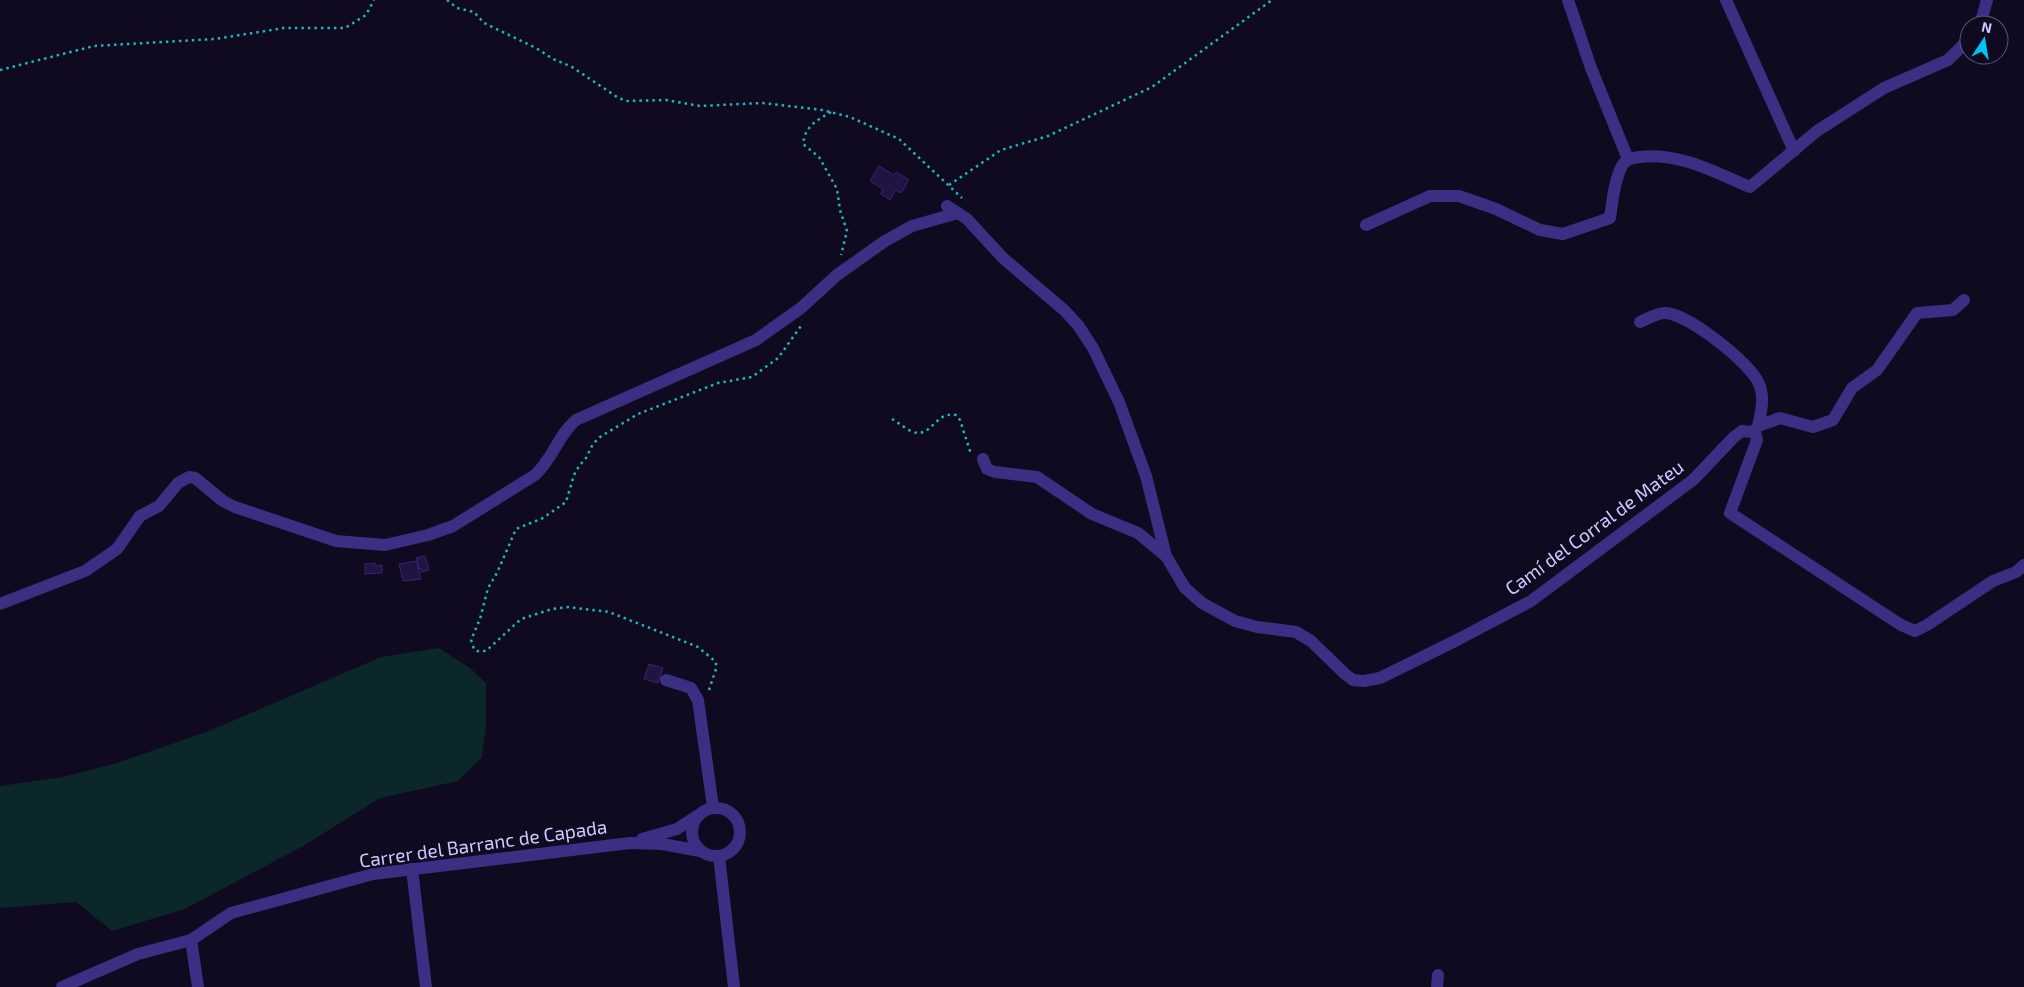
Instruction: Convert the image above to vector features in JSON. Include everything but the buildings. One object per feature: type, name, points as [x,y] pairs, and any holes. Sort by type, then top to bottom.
[{"type":"street","points":[[1568,0],[1591,68],[1628,159]]},
{"type":"street","points":[[1726,0],[1794,151]]},
{"type":"street","points":[[1983,15],[1987,0]]},
{"type":"street","points":[[1366,225],[1430,196],[1459,196],[1496,209],[1540,230],[1564,234],[1610,218],[1616,186],[1623,164],[1628,159],[1654,155],[1680,158],[1750,187],[1817,131],[1884,88],[1948,60],[1959,49]]},
{"type":"street","points":[[0,604],[85,571],[117,549],[140,516],[159,506],[178,483],[190,477],[195,478],[223,500],[235,506],[336,541],[385,545],[420,538],[453,526],[535,475],[545,466],[565,433],[576,420],[756,340],[801,308],[837,275],[901,231],[926,221],[957,213]]},
{"type":"street","name":"Camí del Corral de Mateu","points":[[957,213],[1003,258],[1064,310],[1078,325],[1093,348],[1119,402],[1146,476],[1166,556],[1185,588],[1202,603],[1235,621],[1257,627],[1296,632],[1311,641],[1353,680],[1380,678],[1531,601],[1693,480],[1742,431],[1755,429],[1780,418],[1813,427],[1834,420],[1852,388],[1877,370],[1917,313],[1953,310],[1964,300]]},
{"type":"street","points":[[1640,322],[1666,313],[1698,327],[1736,355],[1760,384],[1762,398],[1755,429],[1757,440],[1730,513],[1902,625],[1915,631],[1927,626],[1993,581],[2021,572]]},
{"type":"street","points":[[985,464],[995,472],[1037,477],[1092,514],[1138,533],[1166,556]]},
{"type":"street","points":[[666,680],[691,688],[698,700],[713,808]]},
{"type":"street","points":[[713,808],[722,808],[730,811],[740,825],[739,842],[727,854],[719,856],[700,851],[692,837],[691,829],[698,815],[705,810],[713,808]]},
{"type":"street","name":"Carrer del Barranc de Capada","points":[[630,843],[677,829],[698,815]]},
{"type":"street","name":"Carrer del Barranc de Capada","points":[[62,987],[138,954],[191,940],[231,913],[373,874],[630,843],[662,844],[700,851]]},
{"type":"street","points":[[719,856],[734,987]]},
{"type":"street","points":[[412,869],[426,987]]},
{"type":"street","points":[[191,940],[198,987]]},
{"type":"path","points":[[0,70],[94,46],[215,39],[284,28],[345,28],[366,15],[374,0]]},
{"type":"path","points":[[447,0],[457,8],[474,12],[484,23],[572,67],[626,101],[666,100],[700,106],[762,103],[831,112],[850,117],[899,139],[961,198],[957,213]]},
{"type":"path","points":[[949,185],[1001,150],[1048,136],[1152,86],[1272,0]]},
{"type":"path","points":[[831,112],[810,125],[804,135],[803,144],[819,157],[836,189],[847,231],[837,275]]},
{"type":"path","points":[[698,700],[708,693],[716,669],[716,662],[711,656],[698,647],[610,612],[568,607],[552,609],[521,619],[486,651],[474,649],[470,640],[480,619],[488,588],[497,574],[516,529],[542,518],[566,502],[574,475],[593,444],[638,414],[718,383],[752,377],[778,358],[803,324]]},
{"type":"path","points":[[892,419],[913,432],[919,433],[928,430],[942,416],[948,413],[956,415],[960,420],[971,456],[978,466],[985,464]]},
{"type":"green space","points":[[439,648],[470,668],[486,683],[486,726],[482,757],[458,781],[380,798],[303,846],[185,909],[112,931],[76,902],[0,908],[0,786],[63,777],[117,763],[209,731],[381,657]]}]
